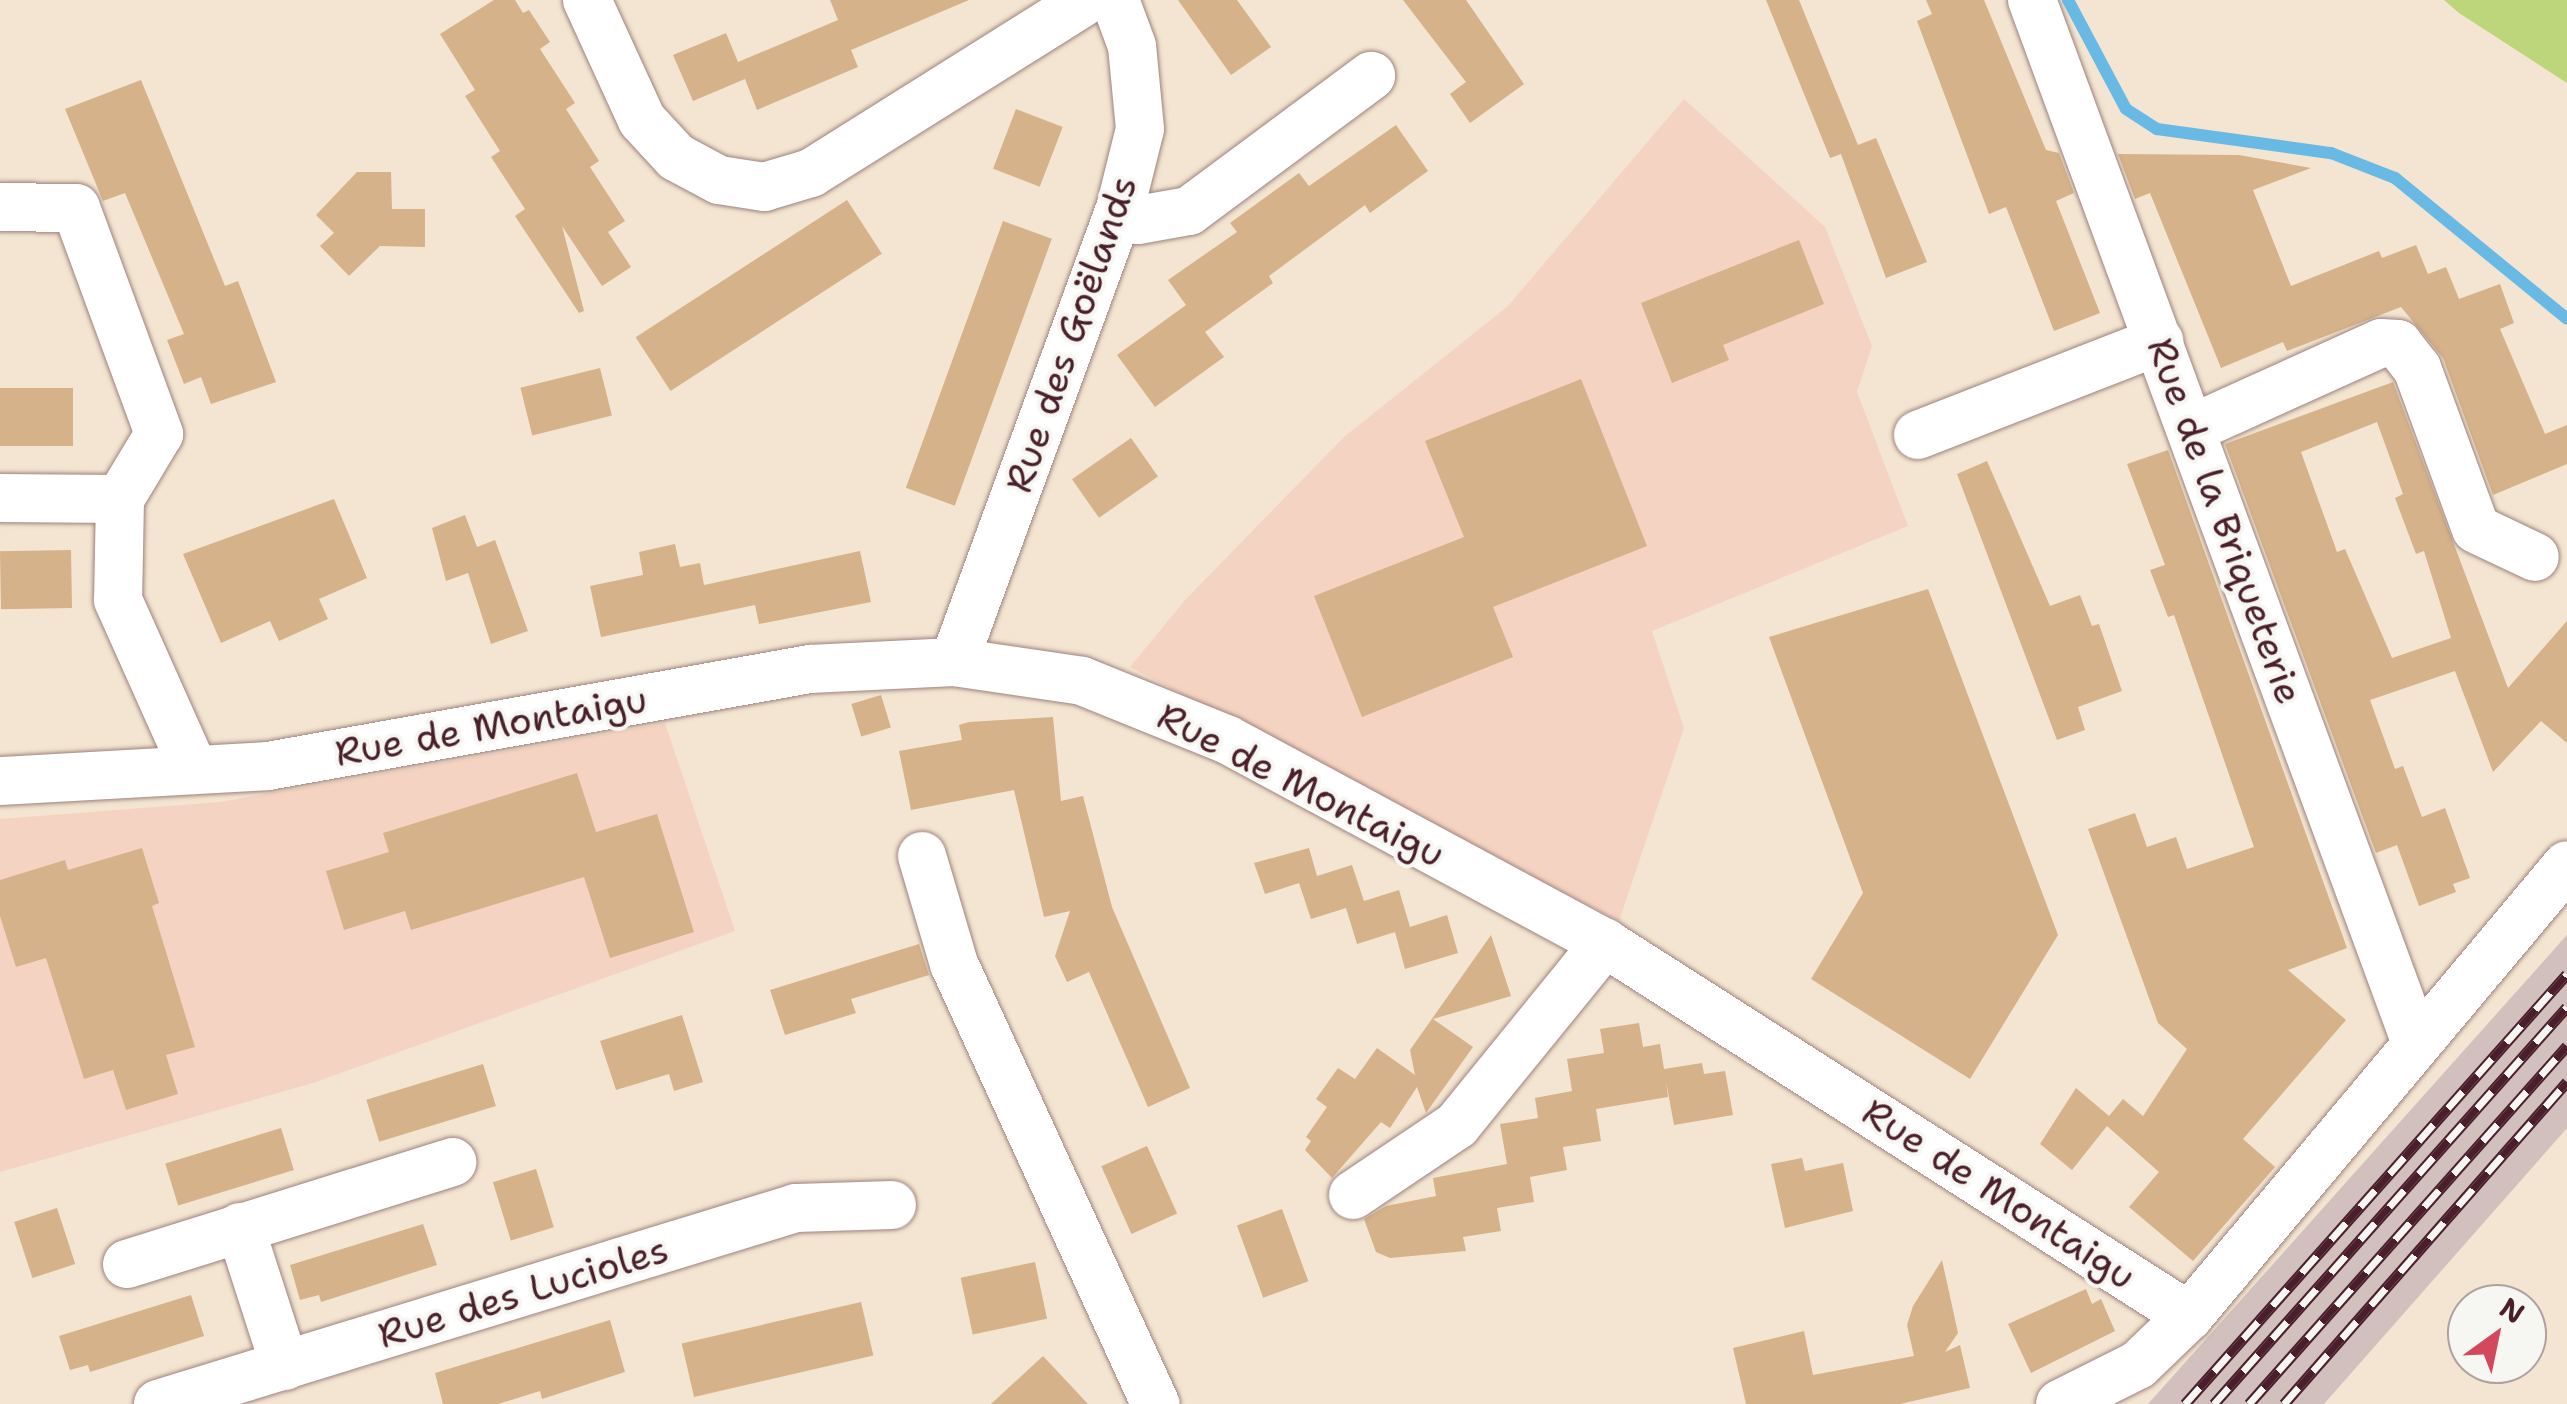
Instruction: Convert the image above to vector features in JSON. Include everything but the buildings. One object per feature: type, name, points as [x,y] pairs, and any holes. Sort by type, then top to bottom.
[{"type":"street","points":[[587,0],[642,120],[676,157],[719,180],[764,187],[811,174],[1086,0]]},
{"type":"street","name":"Rue des Goëlands","points":[[954,662],[1120,209],[1140,130],[1132,46],[1115,0]]},
{"type":"street","name":"Rue de la Briqueterie","points":[[2032,0],[2416,1044]]},
{"type":"street","points":[[1120,209],[1138,220],[1189,211],[1371,76]]},
{"type":"street","points":[[0,208],[76,208],[159,434],[120,500],[118,600],[194,770]]},
{"type":"street","points":[[1918,435],[2159,340]]},
{"type":"street","points":[[2192,428],[2381,343],[2398,344],[2417,368],[2476,529],[2535,557]]},
{"type":"street","points":[[0,498],[120,500]]},
{"type":"street","name":"Rue de Montaigu","points":[[0,782],[268,766],[810,669],[954,662],[1082,682],[1228,740],[1605,943],[2189,1316]]},
{"type":"street","points":[[922,856],[954,964],[1155,1404]]},
{"type":"street","points":[[2060,1404],[2138,1365],[2189,1316],[2567,865]]},
{"type":"street","points":[[1353,1195],[1457,1125],[1605,943]]},
{"type":"street","points":[[127,1264],[452,1162]]},
{"type":"street","name":"Rue des Lucioles","points":[[158,1404],[215,1396],[285,1366],[796,1208],[892,1206]]},
{"type":"street","points":[[240,1227],[285,1366]]},
{"type":"shaded area","points":[[1684,99],[1825,227],[1872,346],[1857,392],[1908,526],[1652,631],[1684,728],[1619,921],[1130,667],[1186,599],[1344,437],[1508,306]]},
{"type":"shaded area","points":[[665,723],[735,931],[313,1083],[0,1172],[0,819],[220,802]]},
{"type":"shaded area","points":[[2567,935],[2567,1128],[2324,1404],[2148,1404]]},
{"type":"green space","points":[[2444,0],[2567,0],[2567,83],[2459,13]]},
{"type":"waterway","points":[[2068,0],[2126,109],[2157,129],[2331,153],[2395,178],[2567,319]]},
{"type":"railway","points":[[2185,1404],[2567,974]]},
{"type":"railway","points":[[2214,1404],[2567,1007]]},
{"type":"railway","points":[[2249,1404],[2567,1046]]},
{"type":"railway","points":[[2284,1404],[2567,1082]]}]
